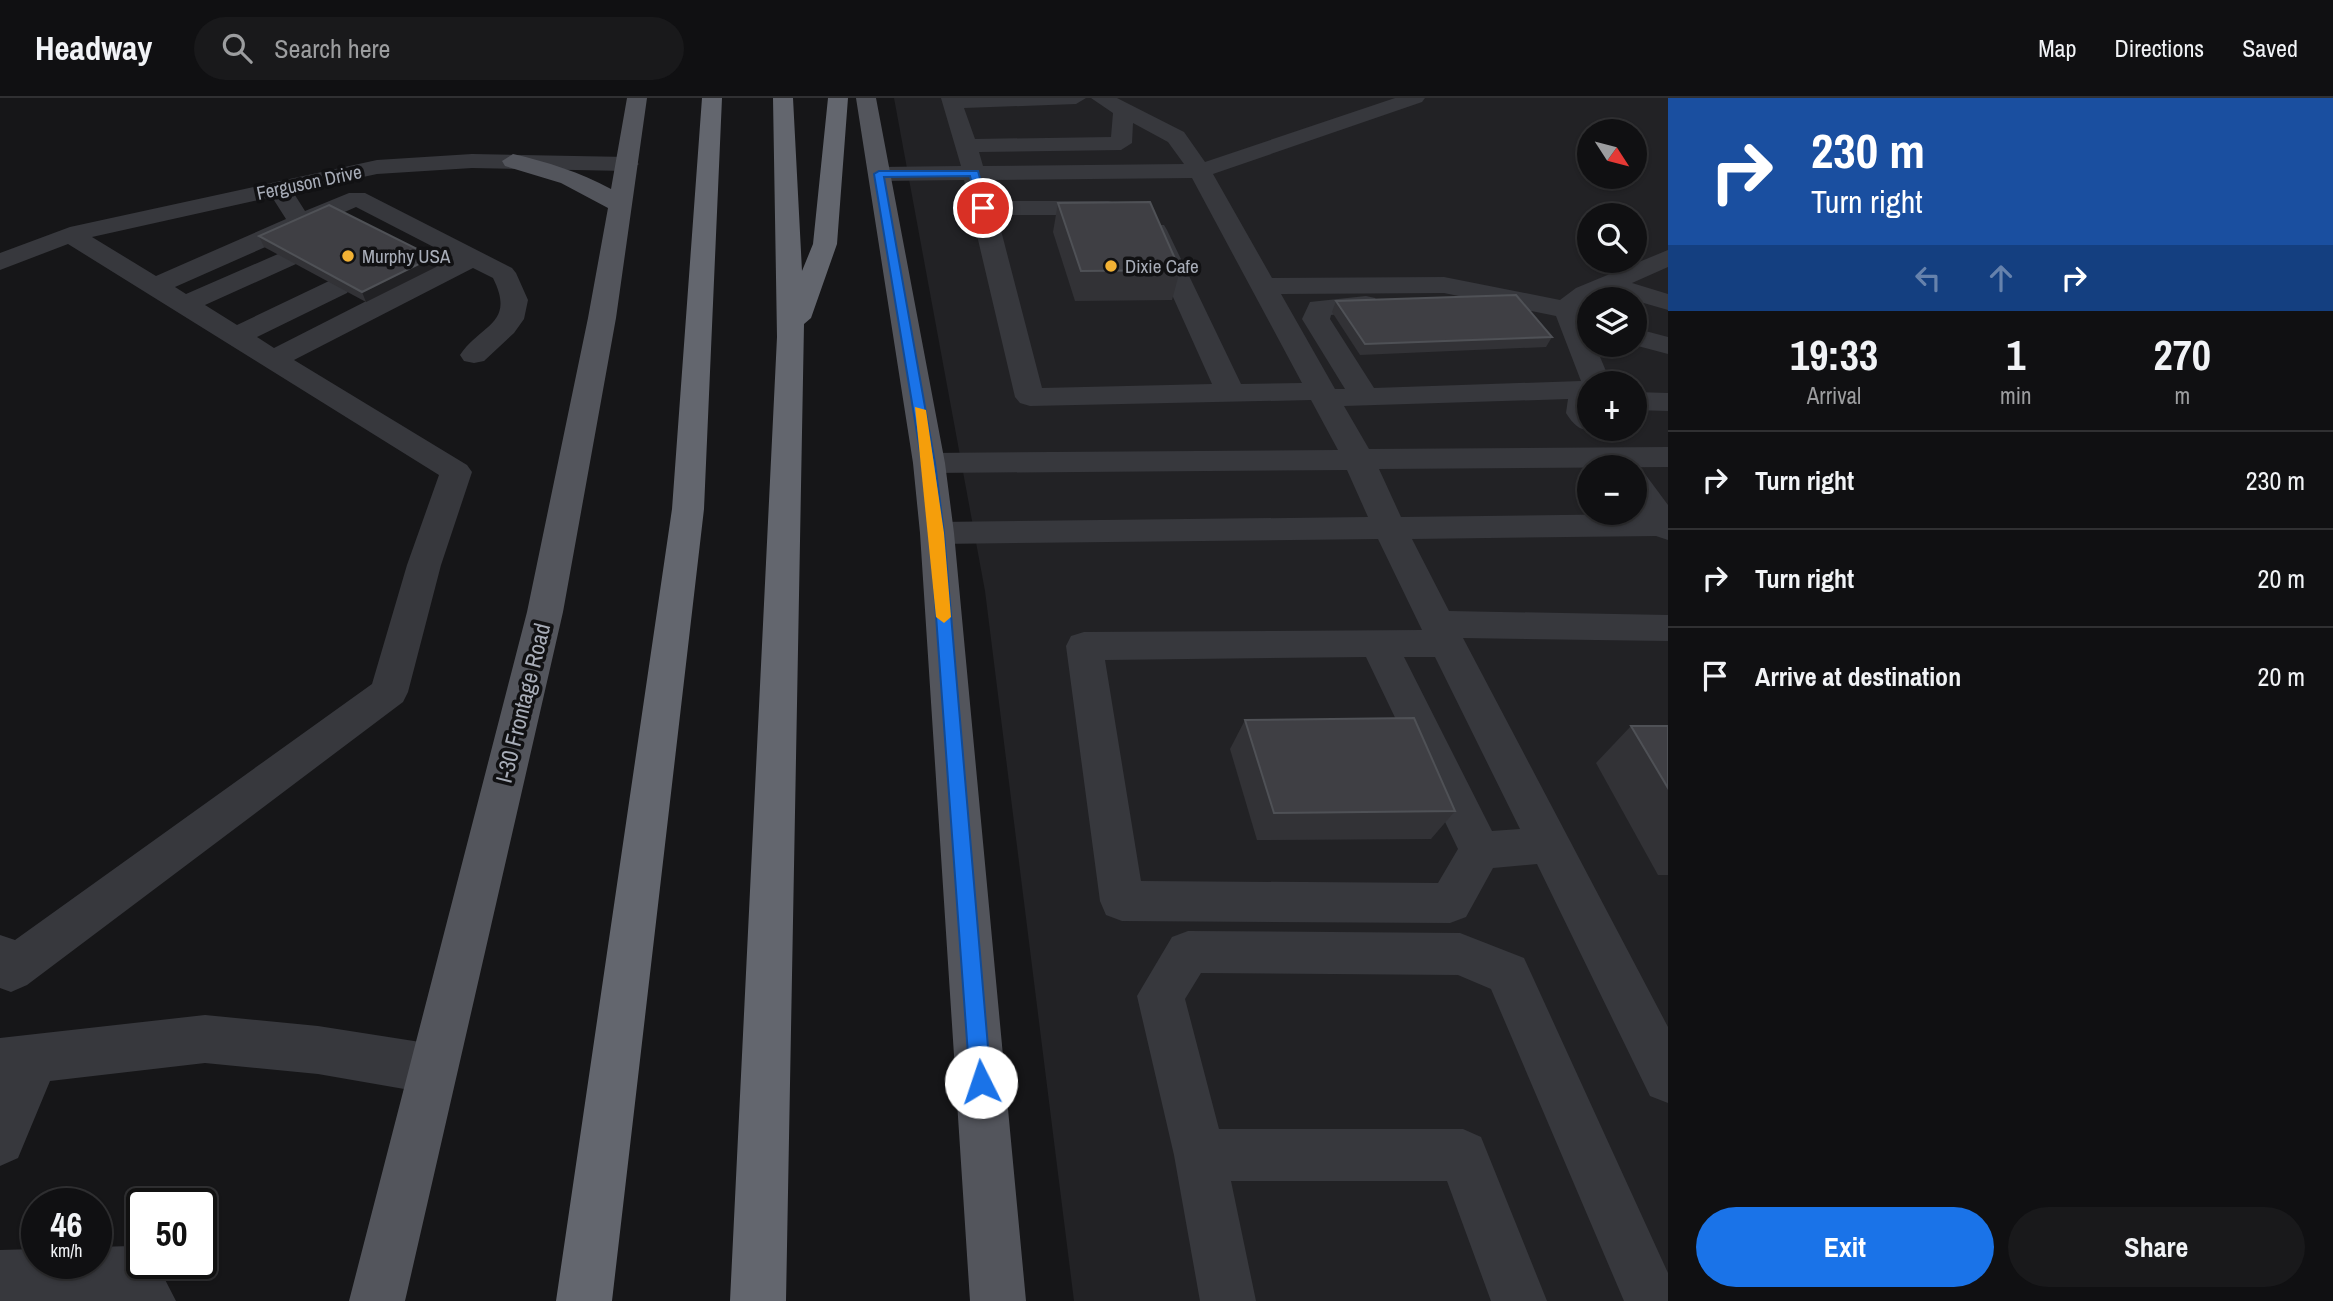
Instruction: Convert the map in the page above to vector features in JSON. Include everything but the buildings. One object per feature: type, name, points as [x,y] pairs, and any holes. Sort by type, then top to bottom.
[{"type":"highway","points":[[584,1301],[688,509],[712,98]]},
{"type":"highway","points":[[758,1301],[790,337],[783,98]]},
{"type":"highway","points":[[790,337],[825,244],[838,98]]},
{"type":"main road","name":"I-30 Frontage Road","points":[[377,1301],[545,612],[621,206],[638,98]]},
{"type":"main road","points":[[866,98],[929,463],[937,533],[998,1301]]},
{"type":"main road","points":[[513,162],[567,177],[596,189],[621,206]]},
{"type":"street","points":[[1076,98],[951,100],[970,159],[1030,397],[1231,393],[1577,398]]},
{"type":"street","points":[[1101,98],[1176,138],[1200,171],[1359,458],[1390,530],[1668,1078]]},
{"type":"street","points":[[970,159],[1200,171],[1415,98]]},
{"type":"street","points":[[879,174],[970,159],[1121,143],[1124,110]]},
{"type":"street","name":"Ferguson Drive","points":[[5,254],[71,234],[377,167],[472,161],[628,164]]},
{"type":"street","points":[[278,188],[300,222]]},
{"type":"street","points":[[155,286],[357,198],[503,274],[515,292],[516,310],[503,328],[474,355]]},
{"type":"street","points":[[983,208],[1137,208],[1231,393]]},
{"type":"street","points":[[357,228],[387,214]]},
{"type":"street","points":[[0,956],[11,970],[389,692],[424,565],[456,472],[71,234]]},
{"type":"street","points":[[408,253],[437,239]]},
{"type":"street","points":[[274,359],[472,258]]},
{"type":"street","points":[[1596,371],[1576,316],[1578,298],[1667,259]]},
{"type":"street","points":[[186,304],[287,260]]},
{"type":"street","points":[[1608,284],[1668,302]]},
{"type":"street","points":[[1365,397],[1317,319],[1317,312],[1328,305],[1392,303],[1404,285]]},
{"type":"street","points":[[1262,286],[1444,285],[1486,291],[1576,316]]},
{"type":"street","points":[[237,336],[338,287]]},
{"type":"street","points":[[1647,340],[1668,346]]},
{"type":"street","points":[[1647,401],[1668,402]]},
{"type":"street","points":[[1604,441],[1615,455]]},
{"type":"street","points":[[1647,462],[1668,457]]},
{"type":"street","points":[[929,463],[1359,458],[1577,466]]},
{"type":"street","points":[[1647,498],[1667,526]]},
{"type":"street","points":[[937,533],[1667,526]]},
{"type":"street","points":[[1480,850],[1450,902],[1122,901],[1084,646],[1379,645],[1443,634],[1668,628]]},
{"type":"street","points":[[1379,645],[1480,850]]},
{"type":"street","points":[[1480,850],[1549,845]]},
{"type":"street","points":[[1228,1301],[1200,1155],[1161,996],[1188,952],[1460,954],[1508,974],[1652,1301]]},
{"type":"street","points":[[0,1140],[17,1060],[205,1040],[318,1050],[433,1069]]},
{"type":"street","points":[[1200,1155],[1463,1155],[1519,1301]]},
{"type":"street","points":[[0,1278],[132,1274],[148,1301]]},
{"type":"shaded area","points":[[894,98],[1668,98],[1668,1301],[1074,1301],[985,591]]},
{"type":"slow traffic","points":[[919,410],[929,463],[944,617]]},
{"type":"place","name":"Murphy USA","points":[[348,256]]},
{"type":"place","name":"Dixie Cafe","points":[[1111,266]]},
{"type":"route","points":[[981,1082],[937,533],[929,463],[879,174],[974,173],[983,208]]}]
